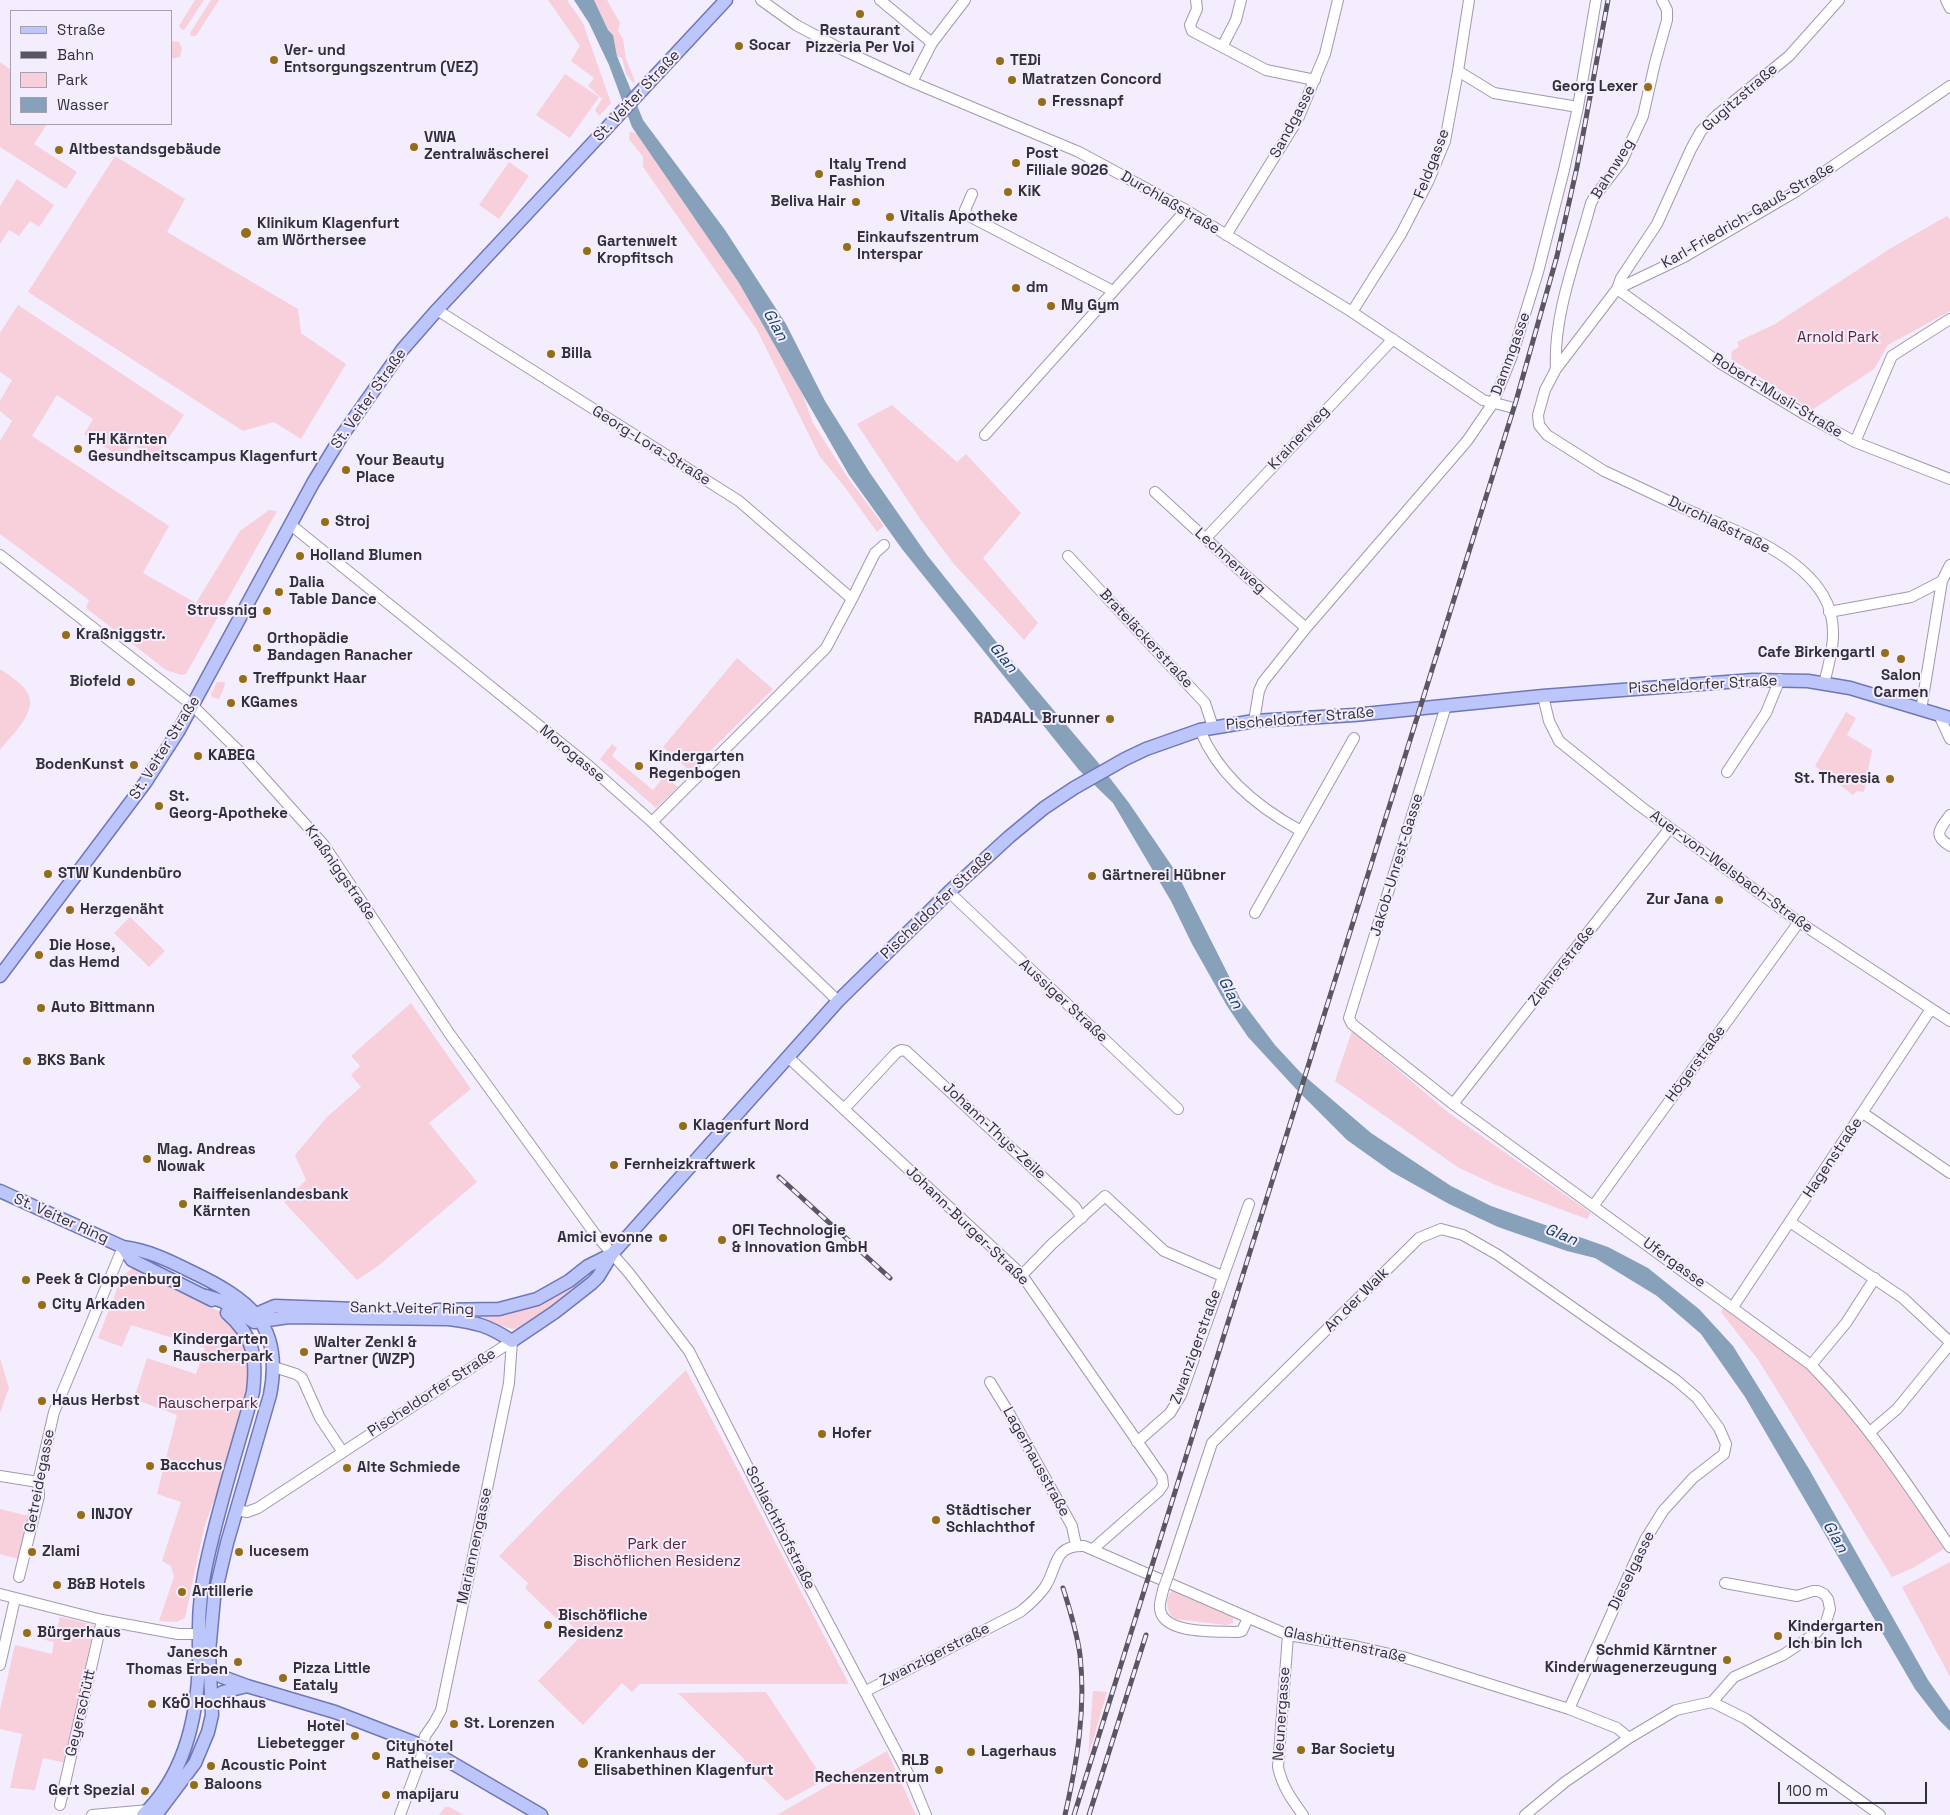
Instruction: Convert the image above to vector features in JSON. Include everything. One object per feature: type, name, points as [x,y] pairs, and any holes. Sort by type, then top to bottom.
[{"type":"main road","name":"St. Veiter Straße","points":[[0,976],[145,783],[179,730],[314,483],[359,410],[402,350],[726,0]]},
{"type":"main road","name":"Pischeldorfer Straße","points":[[512,1341],[555,1312],[598,1277],[612,1254],[838,1001],[949,892],[1025,823],[1074,788],[1117,763],[1146,749],[1200,730],[1254,721],[1354,715],[1542,696],[1715,682],[1780,679],[1824,683],[1850,688],[1944,717]]},
{"type":"main road","name":"St. Veiter Ring","points":[[0,1191],[123,1247],[143,1250],[213,1282],[227,1290],[253,1323]]},
{"type":"main road","name":"St. Veiter Ring","points":[[123,1247],[132,1260],[206,1296],[236,1320],[253,1323]]},
{"type":"main road","name":"Pischeldorfer Straße","points":[[588,1266],[612,1254]]},
{"type":"main road","name":"Sankt Veiter Ring","points":[[253,1323],[266,1308],[275,1306],[468,1311],[499,1309],[537,1299],[555,1290],[588,1266]]},
{"type":"main road","name":"Sankt Veiter Ring","points":[[253,1323],[289,1317],[449,1319],[474,1322],[490,1327],[512,1341]]},
{"type":"main road","points":[[152,1812],[180,1763],[193,1715],[199,1658],[204,1634],[270,1395],[274,1356],[270,1342],[253,1323]]},
{"type":"main road","points":[[152,1812],[195,1763],[202,1750],[212,1715],[209,1668],[204,1634],[198,1616],[203,1578],[211,1542],[253,1392],[256,1372],[253,1323]]},
{"type":"main road","points":[[226,1488],[237,1510]]},
{"type":"main road","points":[[209,1668],[220,1676],[247,1686],[290,1698],[423,1746],[541,1815]]},
{"type":"main road","points":[[193,1715],[198,1708],[212,1697],[247,1686]]},
{"type":"street","name":"Durchlaßstraße","points":[[761,0],[796,25],[843,50],[912,82],[1079,152],[1186,210],[1352,312],[1483,400],[1510,407]]},
{"type":"street","points":[[880,0],[932,42]]},
{"type":"street","points":[[912,82],[932,42],[965,0]]},
{"type":"street","points":[[1196,0],[1197,9],[1190,26],[1192,31],[1266,70],[1315,80]]},
{"type":"street","points":[[1222,47],[1236,20],[1241,0]]},
{"type":"street","name":"Sandgasse","points":[[1226,235],[1298,119],[1325,54],[1338,0]]},
{"type":"street","name":"Feldgasse","points":[[1352,312],[1401,234],[1428,182],[1445,141],[1469,0]]},
{"type":"street","name":"Dammgasse","points":[[1254,721],[1259,691],[1263,682],[1306,628],[1467,441],[1493,403],[1512,356],[1538,272],[1578,107],[1596,0]]},
{"type":"street","name":"Bahnweg","points":[[1556,369],[1555,349],[1560,315],[1592,204],[1595,196],[1622,161],[1643,116],[1667,20],[1667,10],[1662,0]]},
{"type":"street","name":"Gugitzstraße","points":[[1617,289],[1621,278],[1656,224],[1701,131],[1716,116],[1789,56],[1839,0]]},
{"type":"street","points":[[1946,0],[1950,8]]},
{"type":"street","points":[[1458,72],[1494,94],[1578,107]]},
{"type":"street","name":"Karl-Friedrich-Gauß-Straße","points":[[1538,415],[1545,390],[1556,369],[1617,289],[1684,257],[1795,192],[1950,86]]},
{"type":"street","points":[[972,194],[965,210],[967,214],[1113,291]]},
{"type":"street","points":[[985,435],[1186,210]]},
{"type":"street","name":"Robert-Musil-Straße","points":[[1617,289],[1720,363],[1804,414],[1855,442],[1950,479]]},
{"type":"street","name":"Georg-Lora-Straße","points":[[437,310],[739,501],[852,599]]},
{"type":"street","points":[[1855,442],[1892,356],[1950,320]]},
{"type":"street","name":"Krainerweg","points":[[1206,538],[1393,339]]},
{"type":"street","name":"Durchlaßstraße","points":[[1538,415],[1539,426],[1547,435],[1582,459],[1604,471],[1728,527],[1788,560],[1813,582],[1824,596],[1834,632],[1833,647],[1824,683]]},
{"type":"street","name":"Lechnerweg","points":[[1155,492],[1306,628]]},
{"type":"street","name":"Morogasse","points":[[291,525],[589,766],[652,822],[838,1001]]},
{"type":"street","points":[[652,822],[826,648],[875,553],[884,545]]},
{"type":"street","name":"Kraßniggstraße","points":[[0,555],[192,705],[247,759],[324,845],[450,1033],[595,1234],[612,1254]]},
{"type":"street","name":"Brateläckerstraße","points":[[1068,556],[1206,702],[1213,727]]},
{"type":"street","points":[[1921,710],[1942,581],[1950,566]]},
{"type":"street","points":[[1829,612],[1911,597],[1942,581]]},
{"type":"street","points":[[1727,772],[1766,713],[1780,679]]},
{"type":"street","name":"Auer-von-Welsbach-Straße","points":[[1542,696],[1549,721],[1559,741],[1670,828],[1799,922],[1950,1021]]},
{"type":"street","name":"Jakob-Unrest-Gasse","points":[[1352,1024],[1349,1018],[1446,706]]},
{"type":"street","points":[[1944,717],[1950,739]]},
{"type":"street","points":[[1200,730],[1206,745],[1229,776],[1272,814],[1301,831]]},
{"type":"street","points":[[1254,913],[1354,738]]},
{"type":"street","points":[[1950,815],[1939,830],[1942,841],[1950,846]]},
{"type":"street","name":"Ziehrerstraße","points":[[1453,1104],[1670,828]]},
{"type":"street","name":"Aussiger Straße","points":[[949,892],[1178,1109]]},
{"type":"street","name":"Högerstraße","points":[[1594,1205],[1799,922]]},
{"type":"street","name":"Hagenstraße","points":[[1733,1307],[1932,1009]]},
{"type":"street","name":"Ufergasse","points":[[1352,1024],[1453,1104],[1811,1365],[1840,1394],[1900,1471],[1950,1547]]},
{"type":"street","name":"Johann-Thys-Zeile","points":[[844,1108],[896,1053],[901,1050],[906,1051],[1075,1207],[1082,1218]]},
{"type":"street","name":"Johann-Burger-Straße","points":[[788,1057],[1022,1275],[1137,1442]]},
{"type":"street","points":[[1863,1113],[1950,1173]]},
{"type":"street","points":[[1022,1275],[1052,1244],[1105,1196],[1164,1251],[1222,1276]]},
{"type":"street","name":"Zwanzigerstraße","points":[[1137,1442],[1170,1413],[1181,1395],[1249,1204]]},
{"type":"street","points":[[1790,1222],[1875,1278],[1914,1307],[1950,1343],[1897,1408],[1870,1432]]},
{"type":"street","name":"An der Walk","points":[[1248,1618],[1242,1631],[1237,1632],[1186,1629],[1173,1626],[1164,1618],[1160,1610],[1163,1590],[1212,1443],[1419,1238],[1441,1229],[1463,1235],[1498,1255],[1676,1380],[1697,1398],[1719,1428],[1726,1444],[1724,1454]]},
{"type":"street","name":"Getreidegasse","points":[[19,1577],[39,1496],[38,1482],[54,1412],[123,1247]]},
{"type":"street","name":"Schlachthofstraße","points":[[612,1254],[690,1351],[793,1556],[866,1690],[912,1781],[926,1815]]},
{"type":"street","points":[[1811,1365],[1846,1322],[1875,1278]]},
{"type":"street","name":"Pischeldorfer Straße","points":[[237,1510],[247,1512],[258,1508],[512,1341]]},
{"type":"street","name":"Mariannengasse","points":[[400,1815],[421,1758],[425,1736],[441,1710],[509,1383],[512,1341]]},
{"type":"street","points":[[274,1368],[296,1374],[302,1378],[320,1418],[342,1451]]},
{"type":"street","name":"Lagerhausstraße","points":[[990,1382],[1072,1526],[1076,1546]]},
{"type":"street","points":[[1076,1546],[1093,1549],[1159,1492],[1163,1485],[1162,1476],[1137,1442]]},
{"type":"street","name":"Dieselgasse","points":[[1569,1709],[1631,1570],[1658,1518],[1676,1495],[1693,1478],[1724,1454]]},
{"type":"street","points":[[0,1476],[38,1482]]},
{"type":"street","name":"Zwanzigerstraße","points":[[866,1690],[1020,1612],[1034,1601],[1045,1588],[1060,1554],[1076,1546]]},
{"type":"street","name":"Glashüttenstraße","points":[[1093,1549],[1288,1635],[1355,1646],[1403,1657],[1569,1709],[1617,1728],[1629,1738]]},
{"type":"street","points":[[1525,1815],[1565,1782],[1629,1738],[1676,1710],[1712,1702],[1734,1677],[1783,1655],[1816,1633],[1826,1622],[1830,1609],[1828,1599],[1818,1591],[1797,1596],[1725,1583]]},
{"type":"street","points":[[0,1594],[102,1620],[178,1634],[204,1634]]},
{"type":"street","points":[[0,1665],[15,1599]]},
{"type":"street","name":"Geyerschütt","points":[[60,1805],[102,1620]]},
{"type":"street","name":"Neunergasse","points":[[1288,1635],[1278,1767],[1280,1780],[1303,1815]]},
{"type":"street","points":[[1712,1702],[1746,1719],[1880,1815]]},
{"type":"street","points":[[92,1815],[152,1812]]},
{"type":"green space","points":[[195,0],[204,0],[185,29],[182,30],[179,26]]},
{"type":"green space","points":[[211,0],[219,0],[196,36],[191,36],[190,33]]},
{"type":"green space","points":[[548,0],[567,0],[583,23],[611,103],[599,116],[595,110],[602,99],[588,86],[594,78],[571,61],[580,46]]},
{"type":"green space","points":[[594,0],[607,0],[620,23],[618,31],[623,39],[626,59],[635,81],[633,83],[626,74],[622,58],[617,56],[613,35],[608,30]]},
{"type":"green space","points":[[172,41],[179,42],[182,48],[180,57],[172,59]]},
{"type":"green space","points":[[0,62],[10,69],[10,125],[46,125],[34,144],[77,172],[66,189],[0,147]]},
{"type":"green space","points":[[565,74],[599,97],[570,138],[536,115]]},
{"type":"green space","points":[[630,132],[637,133],[739,283],[802,393],[813,423],[848,478],[884,526],[877,532],[844,486],[820,457],[757,330],[643,167],[643,157],[629,139]]},
{"type":"green space","points":[[115,156],[185,199],[167,232],[298,309],[301,333],[346,364],[301,439],[274,422],[243,431],[28,292]]},
{"type":"green space","points":[[509,162],[529,176],[499,219],[479,205]]},
{"type":"green space","points":[[17,179],[54,205],[39,227],[30,221],[19,236],[9,230],[0,244],[0,206]]},
{"type":"green space","name":"Arnold Park","points":[[1947,216],[1950,219],[1950,311],[1888,345],[1874,369],[1812,410],[1731,359],[1732,351],[1739,347],[1737,342],[1775,324],[1891,248]]},
{"type":"green space","points":[[18,305],[184,415],[155,458],[132,444],[122,458],[84,434],[93,419],[57,395],[32,436],[169,526],[143,573],[196,603],[240,531],[269,510],[277,511],[186,674],[181,675],[166,670],[86,608],[89,600],[0,534],[0,441],[12,421],[0,411],[0,401],[12,380],[0,372],[0,333]]},
{"type":"green space","points":[[892,405],[957,462],[966,454],[1021,513],[983,558],[1038,623],[1024,640],[953,563],[921,520],[857,424]]},
{"type":"green space","points":[[737,658],[773,689],[690,771],[663,747]]},
{"type":"green space","points":[[0,669],[25,689],[30,705],[28,713],[18,729],[0,750]]},
{"type":"green space","points":[[217,682],[225,682],[219,699],[212,697],[211,694]]},
{"type":"green space","points":[[1846,712],[1856,718],[1847,735],[1872,750],[1864,792],[1857,791],[1853,795],[1815,766]]},
{"type":"green space","points":[[612,744],[617,748],[612,756],[653,790],[664,776],[678,787],[656,808],[600,759]]},
{"type":"green space","points":[[130,917],[165,951],[149,967],[114,933]]},
{"type":"green space","points":[[411,1003],[471,1089],[429,1123],[477,1182],[378,1266],[357,1280],[284,1202],[306,1180],[295,1155],[327,1117],[361,1087],[351,1075],[360,1066],[351,1056]]},
{"type":"green space","points":[[1352,1031],[1449,1113],[1591,1213],[1587,1219],[1498,1186],[1459,1168],[1335,1081]]},
{"type":"green space","name":"Rauscherpark","points":[[133,1268],[168,1284],[220,1312],[233,1324],[244,1346],[248,1369],[247,1388],[222,1477],[204,1528],[185,1618],[176,1622],[159,1621],[174,1577],[171,1566],[162,1561],[181,1502],[157,1494],[177,1415],[134,1399],[147,1358],[196,1374],[205,1348],[131,1325],[122,1347],[98,1338],[122,1276]]},
{"type":"green space","points":[[589,1273],[591,1275],[563,1298],[521,1328],[507,1328],[482,1317],[517,1312],[551,1299]]},
{"type":"green space","points":[[1724,1307],[1804,1366],[1840,1402],[1898,1477],[1944,1549],[1913,1568],[1892,1577],[1759,1361],[1721,1312]]},
{"type":"green space","points":[[0,1358],[9,1388],[0,1413]]},
{"type":"green space","name":"Park der Bischöflichen Residenz","points":[[686,1370],[849,1684],[640,1684],[632,1692],[622,1683],[583,1725],[538,1681],[582,1635],[563,1617],[559,1621],[525,1588],[528,1583],[499,1556],[559,1494]]},
{"type":"green space","points":[[0,1509],[29,1516],[18,1559],[0,1554]]},
{"type":"green space","points":[[1950,1562],[1950,1677],[1902,1587]]},
{"type":"green space","points":[[1172,1590],[1231,1616],[1233,1623],[1226,1625],[1175,1619],[1169,1612],[1167,1605],[1168,1597]]},
{"type":"green space","points":[[60,1617],[94,1625],[66,1763],[43,1758],[35,1790],[10,1788],[22,1734],[0,1729],[0,1710],[15,1645],[52,1654],[54,1642],[37,1638],[40,1624],[57,1628]]},
{"type":"green space","points":[[1093,1691],[1107,1692],[1088,1757]]},
{"type":"green space","points":[[766,1692],[824,1780],[786,1801],[678,1693]]},
{"type":"green space","points":[[887,1751],[916,1815],[777,1815]]},
{"type":"green space","points":[[445,1807],[449,1807],[464,1815],[439,1815]]},
{"type":"water","name":"Glan","points":[[574,0],[594,0],[608,30],[613,35],[617,56],[643,120],[725,230],[786,324],[825,401],[870,473],[927,555],[1002,649],[1096,760],[1129,803],[1178,875],[1241,1000],[1275,1045],[1301,1073],[1371,1133],[1451,1186],[1491,1206],[1608,1247],[1648,1268],[1699,1309],[1733,1346],[1809,1469],[1928,1680],[1950,1711],[1950,1731],[1915,1689],[1745,1397],[1701,1334],[1657,1296],[1595,1258],[1567,1251],[1498,1227],[1449,1204],[1392,1172],[1347,1140],[1248,1037],[1227,1006],[1192,944],[1171,901],[1113,803],[1079,770],[902,549],[849,475],[739,283],[632,127],[609,65],[589,23]]},
{"type":"railway","points":[[1074,1815],[1516,401],[1557,256],[1577,167],[1608,0]]},
{"type":"railway","points":[[779,1177],[890,1278]]},
{"type":"railway","points":[[1063,1588],[1079,1646],[1082,1675],[1081,1716],[1077,1756],[1065,1815]]},
{"type":"railway","points":[[1089,1815],[1146,1635]]},
{"type":"place","name":"Restaurant Pizzeria Per Voi","points":[[860,14]]},
{"type":"place","name":"Socar","points":[[739,46]]},
{"type":"place","name":"Ver- und Entsorgungszentrum (VEZ)","points":[[274,60]]},
{"type":"place","name":"TEDi","points":[[1000,61]]},
{"type":"place","name":"Matratzen Concord","points":[[1012,80]]},
{"type":"place","name":"Georg Lexer","points":[[1648,87]]},
{"type":"place","name":"Fressnapf","points":[[1042,102]]},
{"type":"place","name":"VWA Zentralwäscherei","points":[[414,147]]},
{"type":"place","name":"Altbestandsgebäude","points":[[59,150]]},
{"type":"place","name":"Post Filiale 9026","points":[[1016,163]]},
{"type":"place","name":"Italy Trend Fashion","points":[[819,174]]},
{"type":"place","name":"KiK","points":[[1008,192]]},
{"type":"place","name":"Beliva Hair","points":[[856,202]]},
{"type":"place","name":"Vitalis Apotheke","points":[[890,217]]},
{"type":"place","name":"Klinikum Klagenfurt am Wörthersee","points":[[246,233]]},
{"type":"place","name":"Einkaufszentrum Interspar","points":[[847,247]]},
{"type":"place","name":"Gartenwelt Kropfitsch","points":[[587,251]]},
{"type":"place","name":"dm","points":[[1016,288]]},
{"type":"place","name":"My Gym","points":[[1051,306]]},
{"type":"place","name":"Billa","points":[[551,354]]},
{"type":"place","name":"FH Kärnten Gesundheitscampus Klagenfurt","points":[[78,449]]},
{"type":"place","name":"Your Beauty Place","points":[[346,470]]},
{"type":"place","name":"Stroj","points":[[325,522]]},
{"type":"place","name":"Holland Blumen","points":[[300,556]]},
{"type":"place","name":"Dalia Table Dance","points":[[279,592]]},
{"type":"place","name":"Strussnig","points":[[267,611]]},
{"type":"place","name":"Kraßniggstr.","points":[[66,635]]},
{"type":"place","name":"Orthopädie Bandagen Ranacher","points":[[257,648]]},
{"type":"place","name":"Cafe Birkengartl","points":[[1885,653]]},
{"type":"place","name":"Salon Carmen","points":[[1901,659]]},
{"type":"place","name":"Treffpunkt Haar","points":[[243,679]]},
{"type":"place","name":"Biofeld","points":[[131,682]]},
{"type":"place","name":"KGames","points":[[231,703]]},
{"type":"place","name":"RAD4ALL Brunner","points":[[1110,719]]},
{"type":"place","name":"KABEG","points":[[198,756]]},
{"type":"place","name":"BodenKunst","points":[[134,765]]},
{"type":"place","name":"Kindergarten Regenbogen","points":[[639,766]]},
{"type":"place","name":"St. Theresia","points":[[1890,779]]},
{"type":"place","name":"St. Georg-Apotheke","points":[[159,806]]},
{"type":"place","name":"STW Kundenbüro","points":[[48,874]]},
{"type":"place","name":"Gärtnerei Hübner","points":[[1092,876]]},
{"type":"place","name":"Zur Jana","points":[[1719,900]]},
{"type":"place","name":"Herzgenäht","points":[[70,910]]},
{"type":"place","name":"Die Hose, das Hemd","points":[[39,955]]},
{"type":"place","name":"Auto Bittmann","points":[[41,1008]]},
{"type":"place","name":"BKS Bank","points":[[27,1061]]},
{"type":"place","name":"Klagenfurt Nord","points":[[683,1126]]},
{"type":"place","name":"Mag. Andreas Nowak","points":[[147,1159]]},
{"type":"place","name":"Fernheizkraftwerk","points":[[614,1165]]},
{"type":"place","name":"Raiffeisenlandesbank Kärnten","points":[[183,1204]]},
{"type":"place","name":"Amici evonne","points":[[663,1238]]},
{"type":"place","name":"OFI Technologie & Innovation GmbH","points":[[722,1240]]},
{"type":"place","name":"Peek & Cloppenburg","points":[[26,1280]]},
{"type":"place","name":"City Arkaden","points":[[42,1305]]},
{"type":"place","name":"Kindergarten Rauscherpark","points":[[163,1349]]},
{"type":"place","name":"Walter Zenkl & Partner (WZP)","points":[[304,1352]]},
{"type":"place","name":"Haus Herbst","points":[[42,1401]]},
{"type":"place","name":"Hofer","points":[[822,1434]]},
{"type":"place","name":"Bacchus","points":[[150,1466]]},
{"type":"place","name":"Alte Schmiede","points":[[347,1468]]},
{"type":"place","name":"INJOY","points":[[81,1515]]},
{"type":"place","name":"Städtischer Schlachthof","points":[[936,1520]]},
{"type":"place","name":"Zlami","points":[[32,1552]]},
{"type":"place","name":"lucesem","points":[[239,1552]]},
{"type":"place","name":"B&B Hotels","points":[[57,1585]]},
{"type":"place","name":"Artillerie","points":[[182,1592]]},
{"type":"place","name":"Bischöfliche Residenz","points":[[548,1625]]},
{"type":"place","name":"Bürgerhaus","points":[[27,1633]]},
{"type":"place","name":"Kindergarten Ich bin Ich","points":[[1778,1636]]},
{"type":"place","name":"Schmid Kärntner Kinderwagenerzeugung","points":[[1727,1660]]},
{"type":"place","name":"Janesch Thomas Erben","points":[[238,1662]]},
{"type":"place","name":"Pizza Little Eataly","points":[[283,1678]]},
{"type":"place","name":"K&Ö Hochhaus","points":[[152,1704]]},
{"type":"place","name":"St. Lorenzen","points":[[454,1724]]},
{"type":"place","name":"Hotel Liebetegger","points":[[355,1736]]},
{"type":"place","name":"Bar Society","points":[[1301,1750]]},
{"type":"place","name":"Lagerhaus","points":[[971,1752]]},
{"type":"place","name":"Cityhotel Ratheiser","points":[[376,1756]]},
{"type":"place","name":"Krankenhaus der Elisabethinen Klagenfurt","points":[[583,1763]]},
{"type":"place","name":"Acoustic Point","points":[[211,1766]]},
{"type":"place","name":"RLB Rechenzentrum","points":[[939,1770]]},
{"type":"place","name":"Baloons","points":[[194,1785]]},
{"type":"place","name":"Gert Spezial","points":[[145,1791]]},
{"type":"place","name":"mapijaru","points":[[386,1795]]}]
